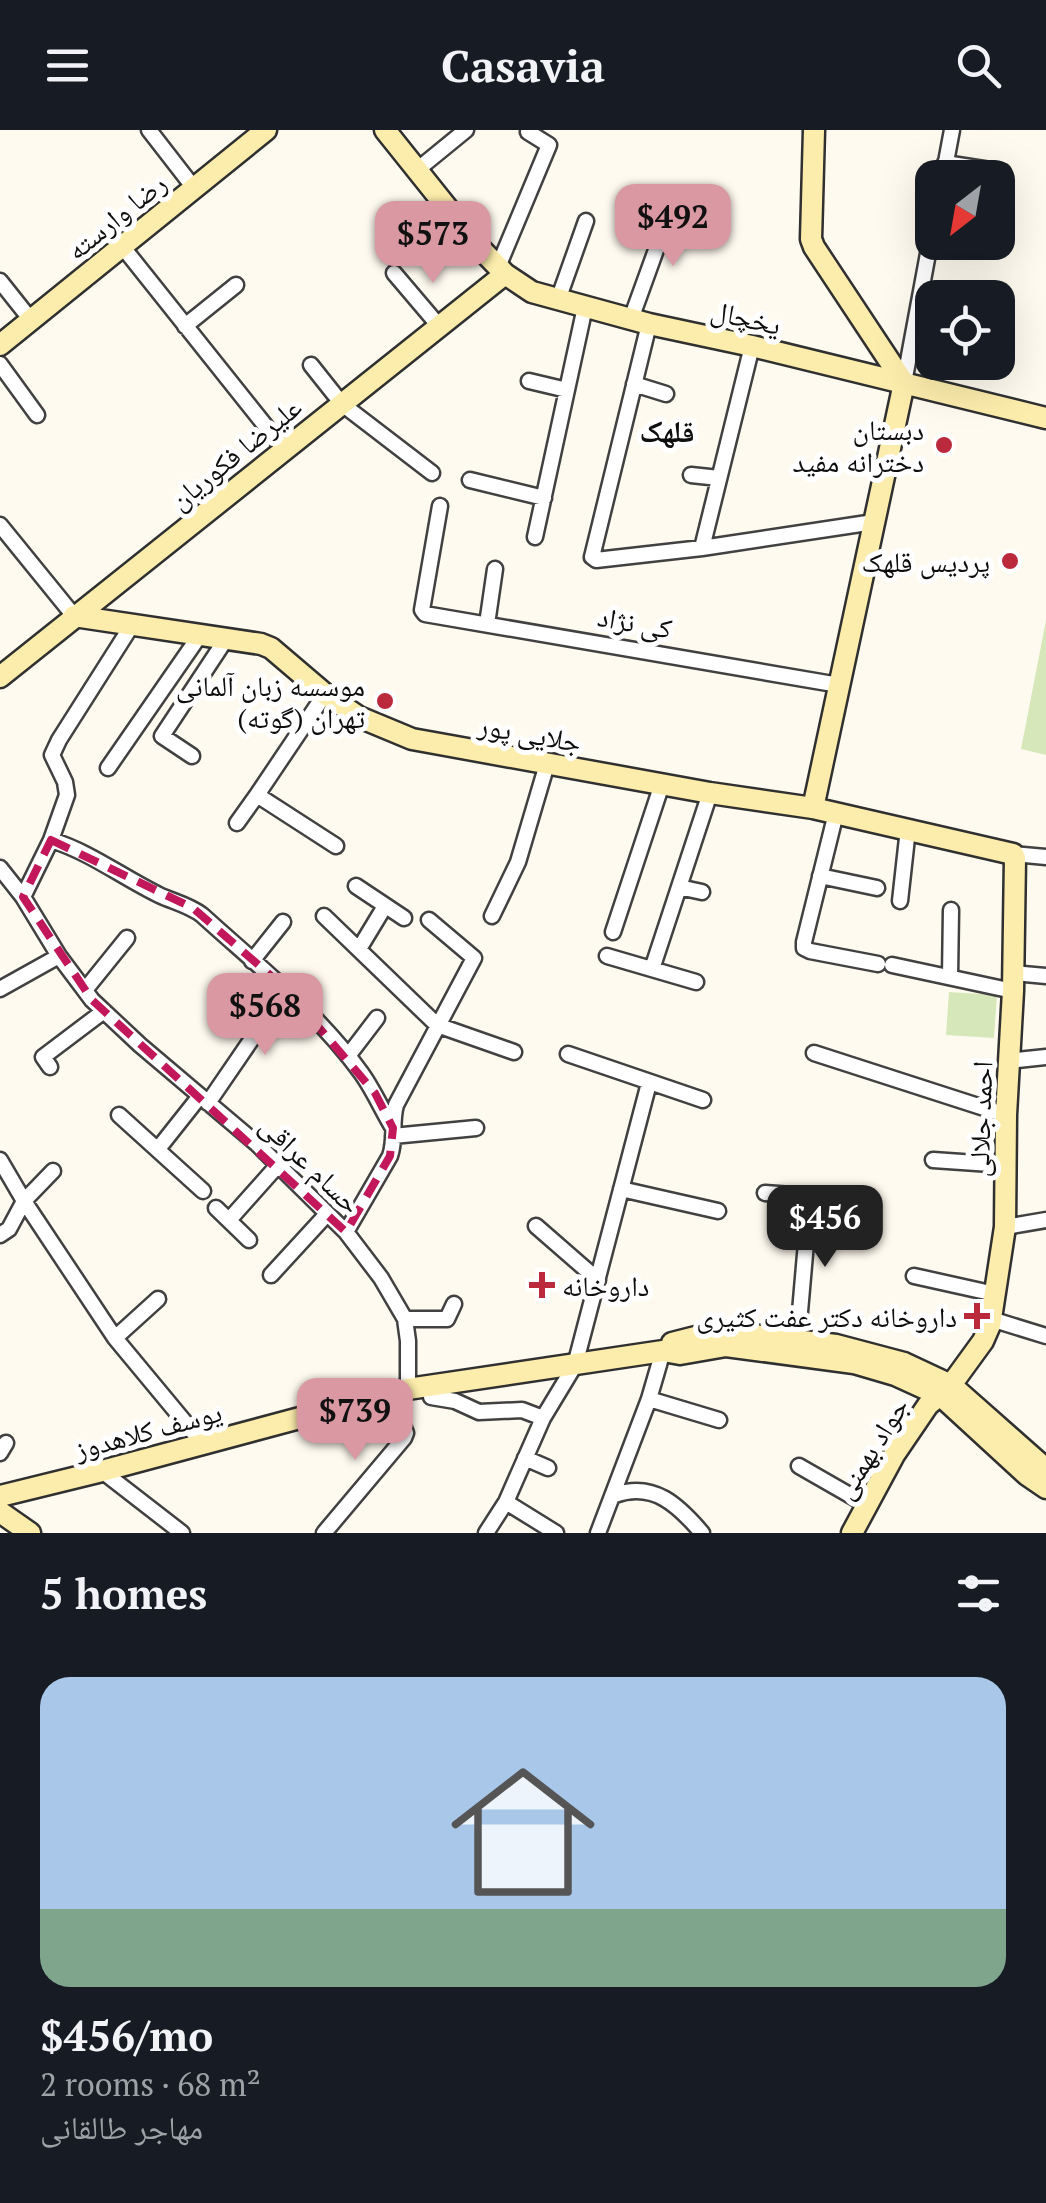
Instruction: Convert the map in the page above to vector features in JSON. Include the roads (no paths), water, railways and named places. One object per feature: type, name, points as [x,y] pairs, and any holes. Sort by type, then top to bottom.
[{"type":"street","points":[[148,130],[194,188]]},
{"type":"street","name":"رضا وارسته","points":[[0,344],[266,130]]},
{"type":"street","name":"یخچال","points":[[384,130],[477,245],[532,292],[1046,418]]},
{"type":"street","points":[[417,170],[466,130]]},
{"type":"street","points":[[814,130],[814,248],[904,383]]},
{"type":"street","points":[[946,160],[952,130]]},
{"type":"street","points":[[502,270],[549,145],[528,132]]},
{"type":"street","points":[[674,203],[640,321],[634,384],[592,557],[596,560],[702,548],[874,522]]},
{"type":"street","points":[[558,300],[586,221]]},
{"type":"street","points":[[122,246],[284,450]]},
{"type":"street","points":[[813,808],[927,260]]},
{"type":"street","name":"علیرضا فکوریان","points":[[0,677],[439,326],[502,270]]},
{"type":"street","points":[[394,273],[439,326]]},
{"type":"street","points":[[0,280],[31,320]]},
{"type":"street","points":[[186,326],[236,285]]},
{"type":"street","points":[[536,537],[584,307]]},
{"type":"street","points":[[702,548],[752,346]]},
{"type":"street","points":[[0,364],[38,415]]},
{"type":"street","points":[[311,365],[342,404],[432,473]]},
{"type":"street","points":[[529,381],[567,390]]},
{"type":"street","points":[[634,384],[666,394]]},
{"type":"street","points":[[691,475],[719,478]]},
{"type":"street","points":[[470,480],[544,498]]},
{"type":"street","name":"کی نژاد","points":[[440,506],[422,613],[840,685]]},
{"type":"street","points":[[0,525],[74,616]]},
{"type":"street","points":[[487,624],[495,568]]},
{"type":"street","name":"جلایی پور","points":[[74,616],[272,648],[358,717],[412,739],[813,808],[1007,853]]},
{"type":"street","points":[[23,897],[51,840],[67,789],[52,755],[58,740],[132,625]]},
{"type":"street","points":[[108,768],[200,635]]},
{"type":"street","points":[[192,756],[162,736],[226,639]]},
{"type":"street","points":[[237,823],[325,694]]},
{"type":"street","points":[[492,916],[518,862],[547,764]]},
{"type":"street","points":[[613,932],[662,784]]},
{"type":"street","points":[[652,969],[710,793]]},
{"type":"street","points":[[257,795],[336,846]]},
{"type":"street","points":[[836,813],[804,948],[950,978],[1013,982],[1046,976]]},
{"type":"street","points":[[900,901],[908,830]]},
{"type":"street","points":[[51,840],[74,847],[158,894],[193,908],[286,989],[348,1056],[375,1093],[393,1132]]},
{"type":"street","points":[[1007,853],[1046,857]]},
{"type":"street","name":"احمد جلالی","points":[[946,1391],[983,1341],[992,1319],[1005,1227],[1015,858],[1007,853]]},
{"type":"street","name":"حسام عراقی","points":[[2,869],[85,990],[140,1046],[278,1165],[346,1232],[382,1278],[405,1319],[408,1341],[399,1391],[406,1433],[324,1533]]},
{"type":"street","points":[[820,876],[877,888]]},
{"type":"street","points":[[356,886],[404,918]]},
{"type":"street","points":[[679,886],[702,892]]},
{"type":"street","points":[[359,949],[386,906]]},
{"type":"street","points":[[950,978],[951,910]]},
{"type":"street","points":[[324,916],[437,1025],[514,1052]]},
{"type":"street","points":[[346,1232],[390,1156],[396,1105],[474,958],[429,920]]},
{"type":"street","points":[[252,961],[283,922]]},
{"type":"street","points":[[85,990],[126,938]]},
{"type":"street","points":[[0,989],[59,956]]},
{"type":"street","points":[[606,956],[696,982]]},
{"type":"street","points":[[158,1148],[204,1100],[286,989]]},
{"type":"street","points":[[50,1067],[42,1057],[104,1011]]},
{"type":"street","points":[[348,1056],[378,1018]]},
{"type":"street","points":[[814,1053],[1006,1115]]},
{"type":"street","points":[[568,1054],[703,1100]]},
{"type":"street","points":[[1008,1061],[1046,1057]]},
{"type":"street","points":[[486,1533],[506,1502],[544,1418],[575,1365],[649,1084]]},
{"type":"street","points":[[119,1116],[204,1190]]},
{"type":"street","points":[[393,1132],[476,1128]]},
{"type":"street","points":[[0,1160],[115,1338],[203,1444]]},
{"type":"street","points":[[932,1160],[1005,1165]]},
{"type":"street","points":[[229,1220],[278,1165]]},
{"type":"street","points":[[0,1235],[9,1229],[24,1201],[53,1171]]},
{"type":"street","points":[[621,1189],[718,1212]]},
{"type":"street","points":[[766,1193],[872,1201]]},
{"type":"street","points":[[797,1347],[810,1198]]},
{"type":"street","points":[[216,1208],[249,1240]]},
{"type":"street","points":[[271,1274],[328,1214]]},
{"type":"street","points":[[1005,1227],[1046,1220]]},
{"type":"street","points":[[536,1226],[598,1280]]},
{"type":"street","points":[[914,1276],[995,1294]]},
{"type":"street","points":[[115,1338],[158,1299]]},
{"type":"street","points":[[405,1319],[447,1319],[454,1304]]},
{"type":"street","points":[[992,1319],[1046,1336]]},
{"type":"street","name":"یوسف کلاهدوز","points":[[0,1496],[399,1391],[664,1351],[680,1354],[726,1346],[836,1345],[922,1370],[1046,1469]]},
{"type":"street","points":[[598,1533],[664,1351]]},
{"type":"street","name":"یوسف کلاهدوز","points":[[946,1391],[1027,1475],[1046,1488]]},
{"type":"street","name":"جواد بهمنی","points":[[860,1523],[894,1455],[928,1405],[946,1391]]},
{"type":"street","points":[[431,1397],[455,1401],[479,1412],[522,1410],[544,1418]]},
{"type":"street","points":[[649,1399],[720,1420]]},
{"type":"street","points":[[525,1458],[548,1468]]},
{"type":"street","points":[[800,1466],[860,1523]]},
{"type":"street","points":[[102,1471],[182,1533]]},
{"type":"street","points":[[614,1494],[630,1490],[660,1494],[682,1509],[702,1533]]},
{"type":"street","points":[[506,1502],[556,1533]]},
{"type":"street","points":[[0,1512],[30,1533]]},
{"type":"place","name":"دبستان دخترانه مفید","points":[[944,445]]},
{"type":"place","name":"پردیس قلهک","points":[[1010,561]]},
{"type":"place","name":"موسسه زبان آلمانی تهران (گوته)","points":[[385,701]]},
{"type":"place","name":"داروخانه","points":[[542,1285]]},
{"type":"place","name":"داروخانه دکتر عفت کثیری","points":[[977,1316]]},
{"type":"district","name":"قلهک","points":[[667,431]]}]
